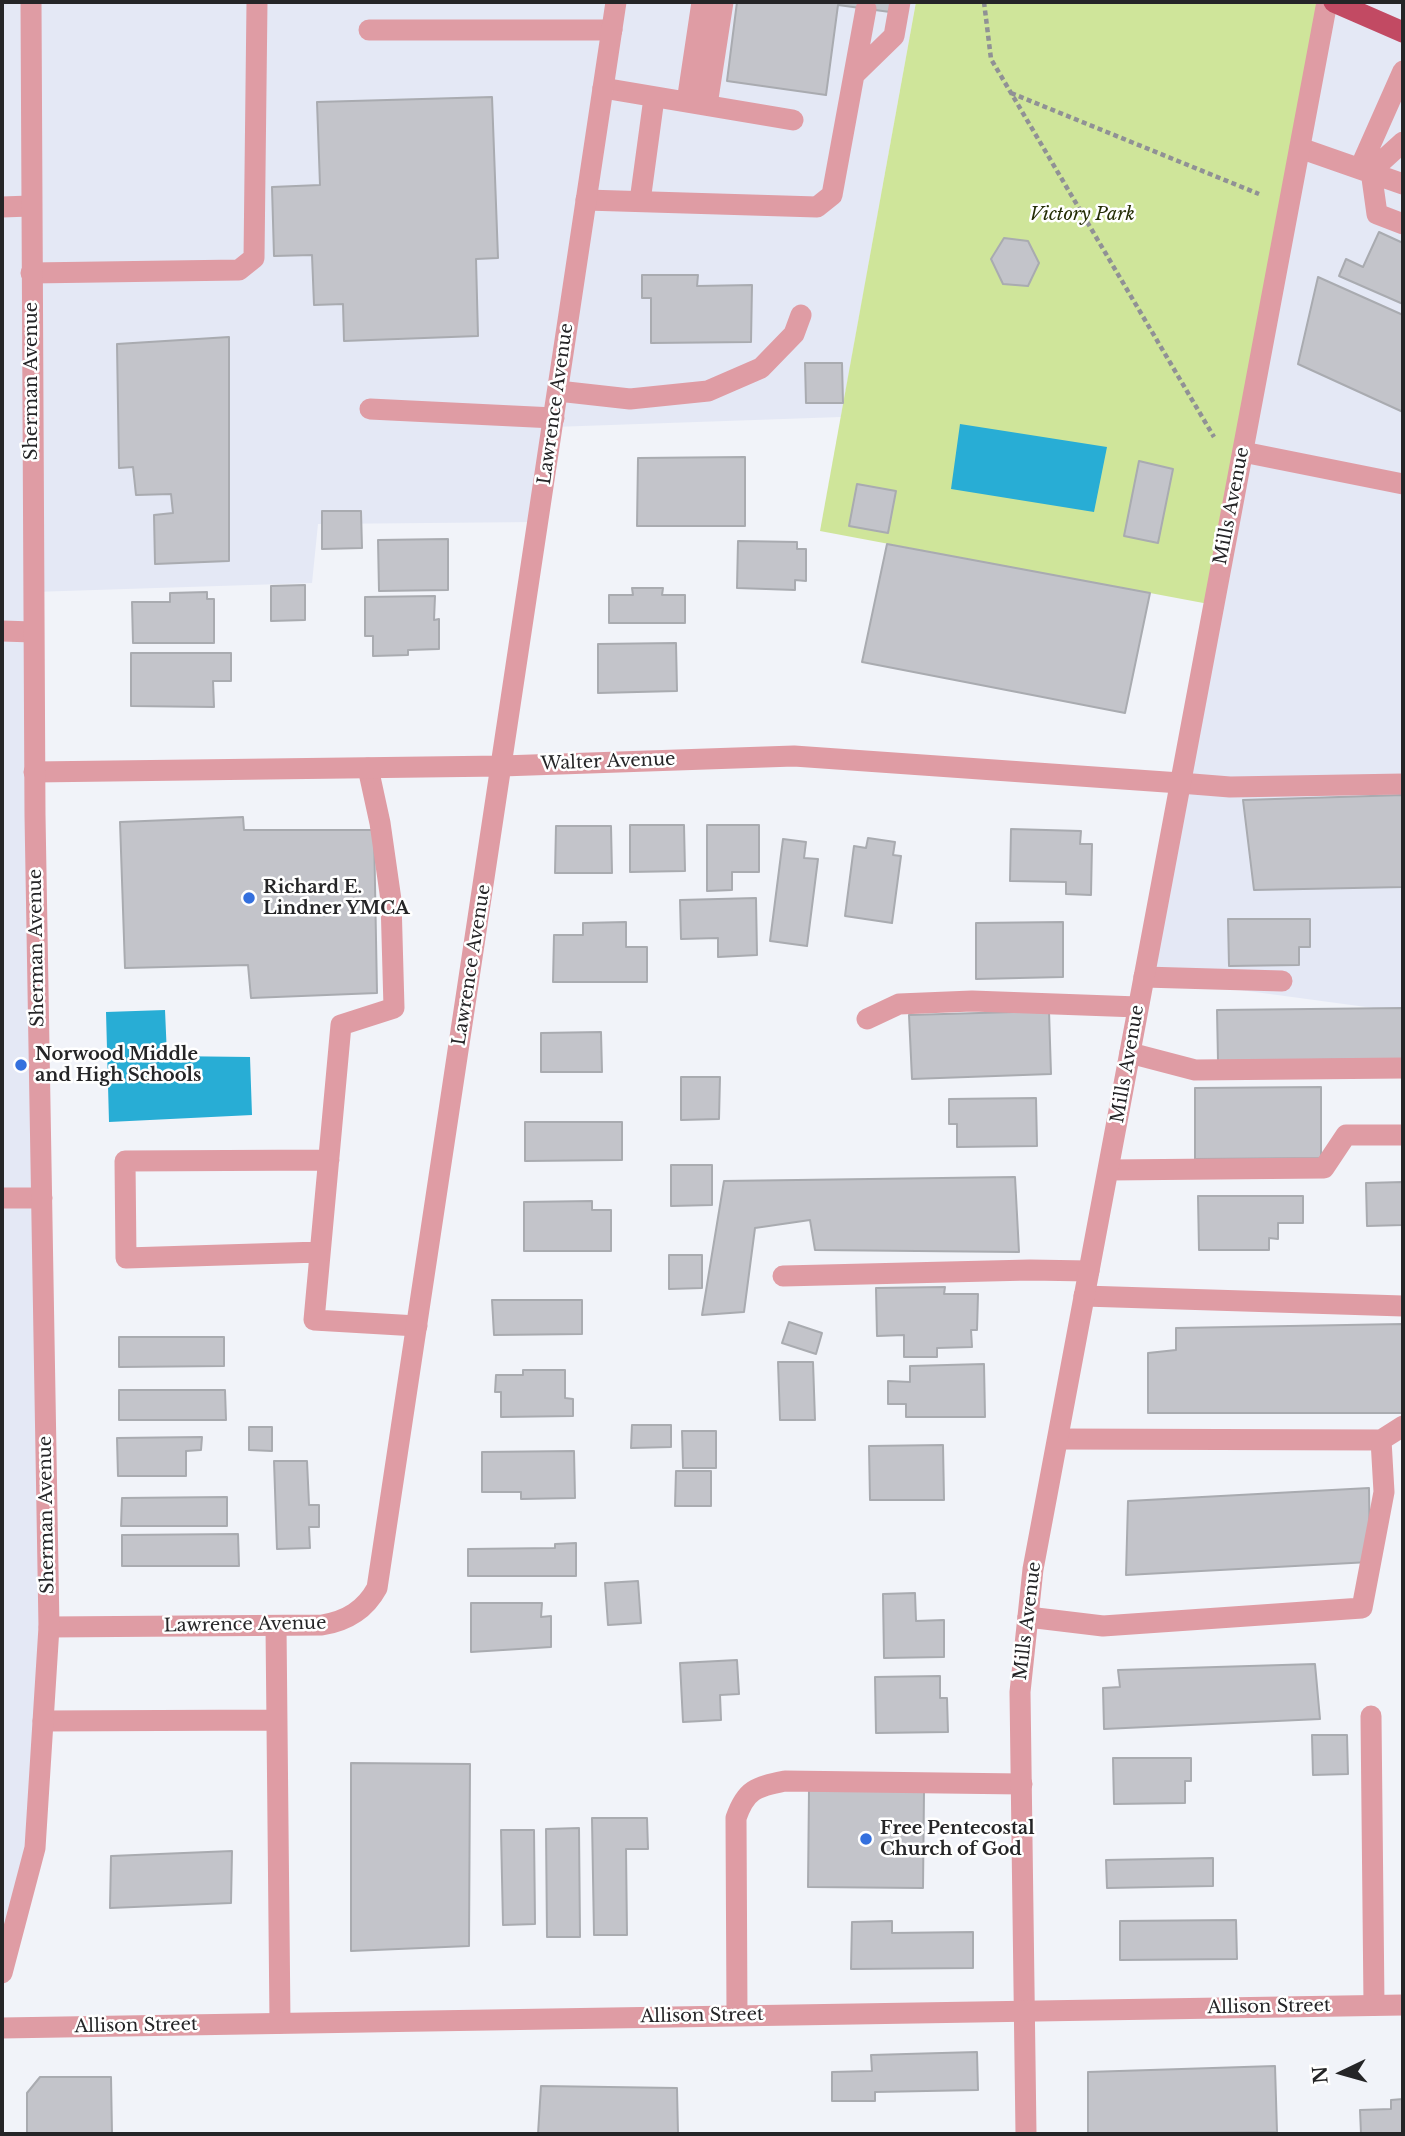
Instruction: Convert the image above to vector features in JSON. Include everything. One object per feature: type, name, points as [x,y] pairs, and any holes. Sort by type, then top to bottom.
[{"type":"main road","points":[[1334,2],[1403,32]]},
{"type":"street","name":"Sherman Avenue","points":[[2,1973],[35,1847],[49,1627],[34,772],[30,2]]},
{"type":"street","points":[[31,273],[239,270],[254,258],[257,2]]},
{"type":"street","name":"Lawrence Avenue","points":[[49,1627],[276,1626],[336,1623],[361,1610],[377,1588],[616,2]]},
{"type":"street","points":[[697,104],[702,2]]},
{"type":"street","points":[[697,104],[723,2]]},
{"type":"street","points":[[855,74],[894,36],[900,2]]},
{"type":"street","name":"Mills Avenue","points":[[1026,2134],[1020,1692],[1033,1569],[1110,1170],[1138,1007],[1327,2]]},
{"type":"street","points":[[586,200],[817,207],[832,195],[866,9]]},
{"type":"street","points":[[369,30],[612,30]]},
{"type":"street","points":[[1403,71],[1365,169],[1377,215],[1403,224]]},
{"type":"street","points":[[603,88],[793,120]]},
{"type":"street","points":[[640,201],[654,98]]},
{"type":"street","points":[[1365,169],[1403,142]]},
{"type":"street","points":[[1300,148],[1403,184]]},
{"type":"street","points":[[2,207],[30,206]]},
{"type":"street","points":[[558,391],[630,399],[708,391],[761,368],[794,334],[801,315]]},
{"type":"street","points":[[370,409],[554,418]]},
{"type":"street","points":[[1242,452],[1403,484]]},
{"type":"street","points":[[2,631],[33,632]]},
{"type":"street","name":"Walter Avenue","points":[[34,772],[502,766],[794,756],[1230,787],[1403,784]]},
{"type":"street","points":[[368,768],[380,823],[391,900],[394,1008],[341,1025],[314,1320],[417,1326]]},
{"type":"street","points":[[1144,977],[1282,981]]},
{"type":"street","points":[[867,1019],[898,1004],[972,1001],[1138,1007]]},
{"type":"street","points":[[1130,1053],[1195,1070],[1403,1068]]},
{"type":"street","points":[[1110,1170],[1324,1168],[1346,1135],[1403,1135]]},
{"type":"street","points":[[320,1252],[126,1258],[125,1161],[329,1160]]},
{"type":"street","points":[[2,1198],[42,1198]]},
{"type":"street","points":[[783,1276],[1089,1271]]},
{"type":"street","points":[[1084,1296],[1403,1306]]},
{"type":"street","points":[[1058,1439],[1381,1440],[1403,1426]]},
{"type":"street","points":[[1028,1618],[1102,1626],[1362,1608],[1384,1492],[1381,1440]]},
{"type":"street","points":[[276,1626],[280,2023]]},
{"type":"street","points":[[1371,1716],[1374,2005]]},
{"type":"street","points":[[43,1721],[277,1720]]},
{"type":"street","points":[[737,2015],[736,1818],[743,1799],[758,1786],[785,1781],[1022,1784]]},
{"type":"street","name":"Allison Street","points":[[2,2028],[1403,2005]]},
{"type":"path","points":[[984,2],[991,59],[1238,477]]},
{"type":"path","points":[[1011,93],[1289,206]]},
{"type":"shaded area","points":[[2,2],[916,2],[841,417],[553,427],[538,522],[318,524],[312,583],[33,592],[49,1627],[35,1848],[2,1973]]},
{"type":"shaded area","points":[[1327,2],[1403,2],[1403,1012],[1144,977]]},
{"type":"green space","name":"Victory Park","points":[[916,2],[1327,2],[1214,605],[820,531]]},
{"type":"water","points":[[960,424],[1107,447],[1094,512],[951,489]]},
{"type":"water","points":[[165,1010],[167,1056],[250,1057],[252,1115],[109,1122],[106,1012]]},
{"type":"building","points":[[737,2],[891,2],[890,12],[838,5],[826,95],[727,81]]},
{"type":"building","points":[[492,97],[498,258],[476,259],[478,336],[344,341],[343,304],[314,305],[312,255],[274,256],[272,187],[320,185],[317,102]]},
{"type":"building","points":[[1379,232],[1403,243],[1403,304],[1339,276],[1346,259],[1363,267]]},
{"type":"building","points":[[1004,238],[1028,241],[1039,263],[1028,286],[1003,284],[991,259]]},
{"type":"building","points":[[642,275],[698,275],[697,286],[752,285],[751,342],[651,343],[651,298],[642,298]]},
{"type":"building","points":[[1318,277],[1403,315],[1403,412],[1298,364]]},
{"type":"building","points":[[229,337],[229,561],[155,564],[154,515],[173,513],[171,494],[136,495],[133,467],[119,468],[117,344]]},
{"type":"building","points":[[805,363],[842,363],[843,403],[806,403]]},
{"type":"building","points":[[745,457],[745,526],[637,526],[638,458]]},
{"type":"building","points":[[1139,461],[1173,469],[1158,543],[1124,536]]},
{"type":"building","points":[[857,484],[896,491],[888,533],[849,526]]},
{"type":"building","points":[[322,511],[361,511],[362,548],[322,549]]},
{"type":"building","points":[[448,539],[448,590],[379,591],[378,540]]},
{"type":"building","points":[[738,541],[797,542],[797,549],[806,549],[806,581],[795,580],[795,590],[737,588]]},
{"type":"building","points":[[887,544],[1150,593],[1125,713],[862,662]]},
{"type":"building","points":[[305,585],[305,620],[271,621],[271,586]]},
{"type":"building","points":[[632,588],[663,588],[662,595],[685,595],[685,623],[609,623],[609,595],[633,595]]},
{"type":"building","points":[[207,592],[207,599],[214,599],[214,643],[133,643],[132,602],[170,602],[170,593]]},
{"type":"building","points":[[435,596],[434,620],[439,619],[439,649],[408,650],[408,655],[373,656],[373,636],[365,636],[365,597]]},
{"type":"building","points":[[676,643],[677,691],[598,693],[598,644]]},
{"type":"building","points":[[131,653],[231,653],[231,681],[213,681],[214,707],[131,706]]},
{"type":"building","points":[[1403,795],[1403,887],[1254,890],[1243,800]]},
{"type":"building","name":"Richard E. Lindner YMCA","points":[[243,817],[244,830],[374,830],[377,993],[251,998],[248,965],[125,968],[120,822]]},
{"type":"building","points":[[630,825],[684,825],[685,871],[630,872]]},
{"type":"building","points":[[707,825],[759,825],[759,872],[732,872],[732,890],[707,891]]},
{"type":"building","points":[[556,826],[611,826],[612,873],[555,873]]},
{"type":"building","points":[[1011,829],[1081,831],[1080,844],[1092,844],[1091,895],[1066,894],[1066,882],[1010,881]]},
{"type":"building","points":[[868,838],[895,842],[893,855],[901,856],[892,923],[845,916],[854,846],[866,848]]},
{"type":"building","points":[[783,839],[806,842],[804,858],[818,859],[807,946],[770,941]]},
{"type":"building","points":[[756,898],[757,955],[718,957],[718,938],[681,939],[680,900]]},
{"type":"building","points":[[1228,919],[1310,919],[1310,947],[1299,947],[1299,965],[1229,966]]},
{"type":"building","points":[[626,922],[626,947],[647,947],[647,982],[553,982],[554,935],[583,935],[583,923]]},
{"type":"building","points":[[1063,922],[1063,977],[976,979],[976,923]]},
{"type":"building","points":[[1403,1008],[1403,1059],[1218,1061],[1217,1010]]},
{"type":"building","points":[[1049,1011],[1051,1074],[912,1079],[909,1015]]},
{"type":"building","points":[[601,1032],[602,1072],[541,1072],[541,1033]]},
{"type":"building","points":[[681,1077],[720,1077],[719,1119],[681,1120]]},
{"type":"building","points":[[1321,1087],[1321,1158],[1195,1159],[1195,1088]]},
{"type":"building","points":[[1036,1098],[1037,1146],[957,1147],[957,1124],[949,1124],[949,1099]]},
{"type":"building","points":[[525,1122],[622,1122],[622,1160],[525,1161]]},
{"type":"building","points":[[671,1165],[712,1165],[712,1205],[671,1206]]},
{"type":"building","points":[[1015,1177],[1019,1252],[815,1250],[810,1220],[755,1228],[744,1312],[702,1315],[724,1181]]},
{"type":"building","points":[[1403,1182],[1403,1225],[1367,1226],[1366,1183]]},
{"type":"building","points":[[1198,1196],[1303,1196],[1303,1223],[1278,1223],[1278,1239],[1269,1238],[1269,1250],[1199,1250]]},
{"type":"building","points":[[592,1201],[592,1210],[611,1210],[611,1251],[524,1251],[524,1202]]},
{"type":"building","points":[[669,1255],[702,1255],[702,1288],[669,1289]]},
{"type":"building","points":[[945,1287],[944,1294],[978,1294],[977,1330],[971,1330],[972,1347],[937,1348],[937,1357],[904,1357],[904,1335],[877,1336],[876,1288]]},
{"type":"building","points":[[492,1300],[582,1300],[582,1334],[494,1335]]},
{"type":"building","points":[[789,1322],[822,1333],[816,1354],[782,1343]]},
{"type":"building","points":[[1403,1324],[1403,1413],[1148,1413],[1148,1353],[1176,1350],[1176,1328]]},
{"type":"building","points":[[119,1337],[224,1337],[224,1366],[119,1367]]},
{"type":"building","points":[[778,1362],[813,1362],[815,1420],[780,1420]]},
{"type":"building","points":[[984,1364],[985,1417],[906,1417],[906,1404],[888,1404],[888,1381],[910,1382],[910,1366]]},
{"type":"building","points":[[523,1370],[565,1370],[565,1398],[573,1399],[573,1416],[501,1417],[501,1392],[495,1392],[496,1375],[523,1375]]},
{"type":"building","points":[[119,1390],[225,1390],[226,1420],[119,1420]]},
{"type":"building","points":[[632,1425],[671,1425],[671,1447],[631,1448]]},
{"type":"building","points":[[249,1427],[272,1427],[272,1451],[249,1450]]},
{"type":"building","points":[[682,1431],[716,1431],[716,1468],[683,1468]]},
{"type":"building","points":[[202,1437],[201,1450],[186,1451],[186,1476],[118,1476],[117,1438]]},
{"type":"building","points":[[943,1445],[944,1500],[870,1500],[869,1446]]},
{"type":"building","points":[[574,1451],[575,1498],[521,1499],[521,1492],[482,1492],[482,1452]]},
{"type":"building","points":[[274,1461],[307,1461],[309,1505],[319,1505],[319,1527],[309,1527],[310,1548],[277,1549]]},
{"type":"building","points":[[676,1471],[711,1471],[711,1506],[675,1506]]},
{"type":"building","points":[[1369,1488],[1370,1562],[1126,1575],[1128,1501]]},
{"type":"building","points":[[227,1497],[227,1526],[121,1526],[122,1498]]},
{"type":"building","points":[[238,1534],[239,1566],[122,1566],[122,1535]]},
{"type":"building","points":[[576,1543],[576,1576],[468,1576],[468,1549],[555,1548],[555,1544]]},
{"type":"building","points":[[638,1581],[641,1623],[608,1625],[605,1583]]},
{"type":"building","points":[[915,1593],[916,1621],[944,1620],[944,1657],[884,1658],[883,1594]]},
{"type":"building","points":[[471,1603],[542,1603],[541,1617],[551,1616],[551,1647],[471,1652]]},
{"type":"building","points":[[737,1660],[739,1694],[720,1695],[721,1720],[683,1722],[680,1663]]},
{"type":"building","points":[[1315,1664],[1320,1719],[1104,1729],[1103,1688],[1120,1687],[1118,1670]]},
{"type":"building","points":[[940,1676],[940,1698],[947,1698],[948,1732],[876,1733],[875,1677]]},
{"type":"building","points":[[1312,1735],[1347,1735],[1348,1774],[1313,1775]]},
{"type":"building","points":[[1113,1758],[1191,1758],[1191,1781],[1185,1781],[1185,1803],[1114,1804]]},
{"type":"building","points":[[351,1763],[470,1764],[469,1946],[351,1951]]},
{"type":"building","name":"Free Pentecostal Church of God","points":[[809,1790],[924,1791],[923,1888],[808,1887]]},
{"type":"building","points":[[592,1818],[647,1818],[648,1849],[626,1849],[627,1935],[594,1935]]},
{"type":"building","points":[[579,1828],[580,1937],[547,1937],[546,1829]]},
{"type":"building","points":[[501,1830],[534,1830],[535,1924],[503,1925]]},
{"type":"building","points":[[232,1851],[231,1903],[110,1908],[111,1856]]},
{"type":"building","points":[[1213,1858],[1213,1886],[1107,1888],[1106,1860]]},
{"type":"building","points":[[1236,1920],[1237,1959],[1120,1960],[1120,1921]]},
{"type":"building","points":[[892,1921],[892,1933],[973,1932],[973,1968],[851,1969],[852,1922]]},
{"type":"building","points":[[977,2052],[978,2090],[875,2092],[875,2101],[832,2101],[832,2072],[872,2071],[871,2055]]},
{"type":"building","points":[[1275,2066],[1277,2132],[1088,2134],[1088,2072]]},
{"type":"building","points":[[40,2077],[111,2077],[112,2134],[27,2133],[27,2093]]},
{"type":"building","points":[[541,2086],[677,2088],[678,2134],[538,2134]]},
{"type":"building","points":[[1403,2099],[1403,2134],[1361,2134],[1360,2110],[1391,2109],[1391,2100]]},
{"type":"place","name":"Richard E. Lindner YMCA","points":[[249,898]]},
{"type":"place","name":"Norwood Middle and High Schools","points":[[21,1065]]},
{"type":"place","name":"Free Pentecostal Church of God","points":[[866,1839]]}]
